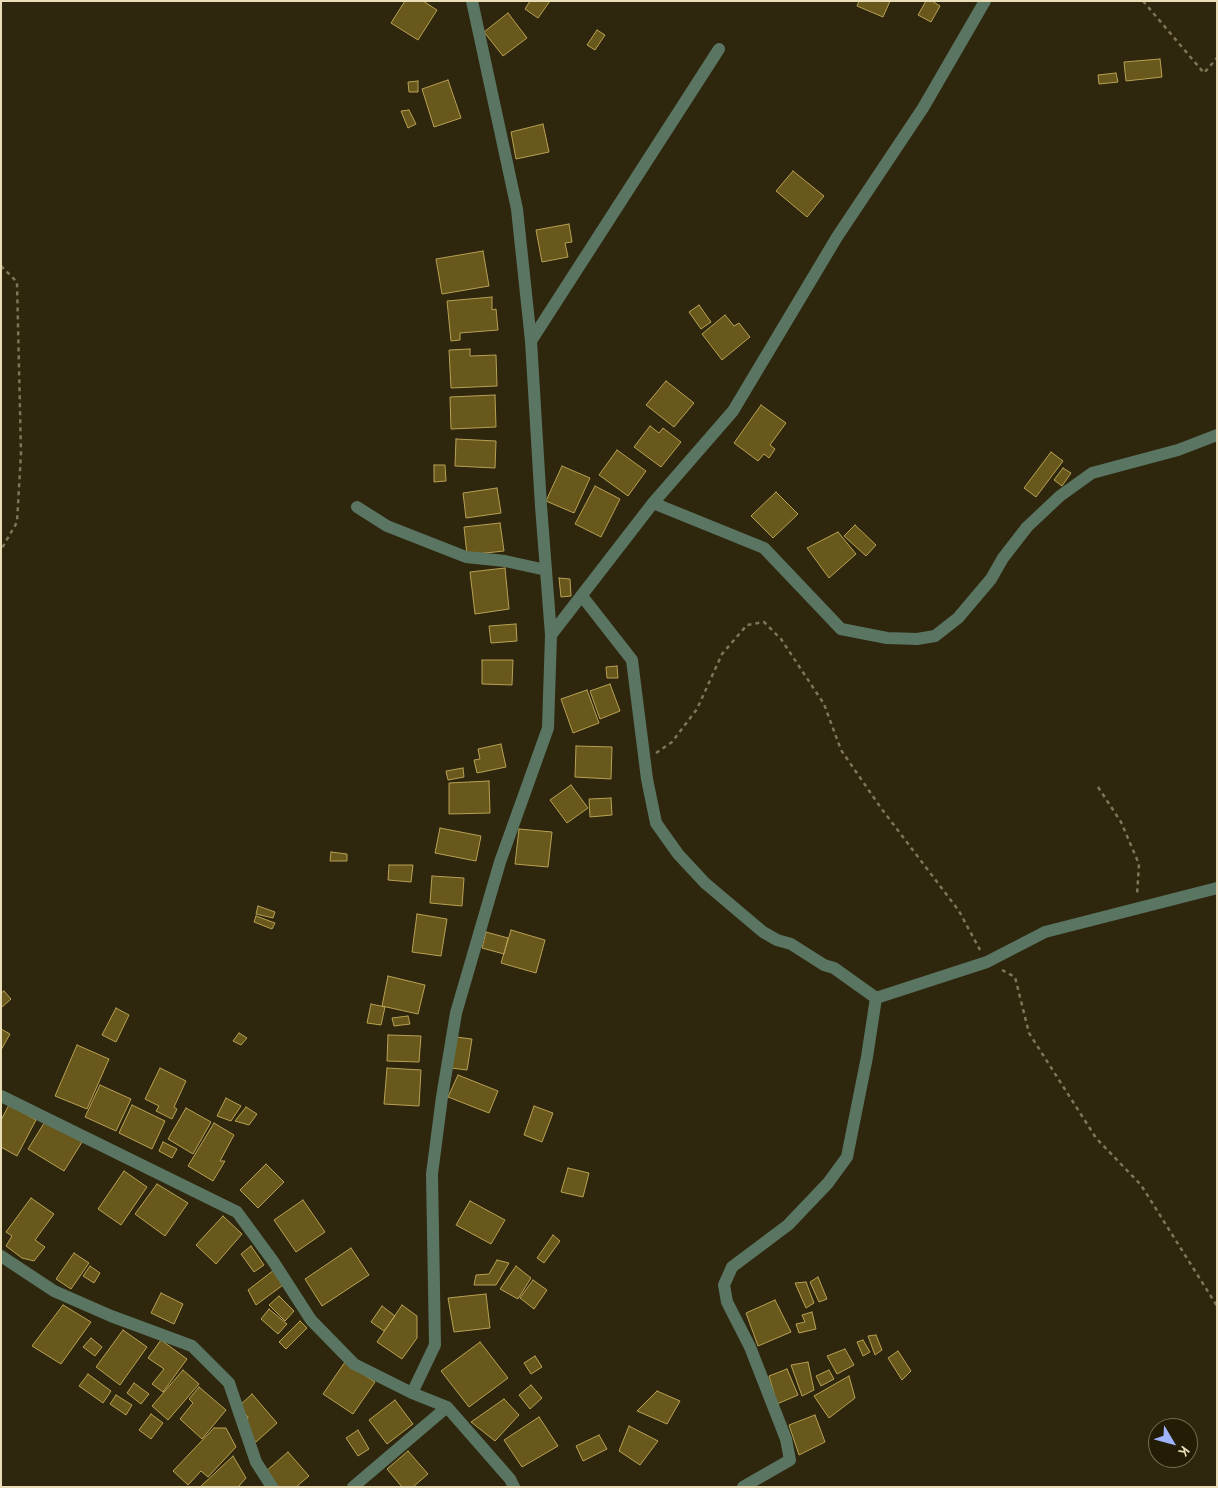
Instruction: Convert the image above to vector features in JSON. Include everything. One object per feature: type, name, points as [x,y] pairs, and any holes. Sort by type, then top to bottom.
[{"type":"street","points":[[412,1393],[435,1345],[432,1174],[442,1096],[456,1013],[500,862],[548,728],[551,635],[531,341],[517,209],[472,1]]},
{"type":"street","points":[[551,635],[653,503],[732,411],[837,237],[923,108],[985,1]]},
{"type":"street","points":[[531,341],[719,49]]},
{"type":"street","points":[[653,503],[764,548],[841,629],[887,638],[917,639],[935,636],[958,618],[992,579],[1003,558],[1027,527],[1060,496],[1092,473],[1178,450],[1217,435]]},
{"type":"street","points":[[357,507],[387,526],[466,556],[505,561],[546,570]]},
{"type":"street","points":[[582,596],[632,660],[644,761],[656,823],[678,854],[705,884],[763,932],[777,940],[791,944],[824,965],[834,968],[876,998]]},
{"type":"street","points":[[876,998],[987,962],[1045,932],[1217,888]]},
{"type":"street","points":[[743,1487],[790,1460],[786,1439],[750,1347],[727,1302],[724,1285],[732,1267],[788,1225],[828,1183],[847,1158],[867,1057],[876,998]]},
{"type":"street","points":[[1,1096],[237,1212],[311,1320],[354,1364],[412,1393],[447,1407],[510,1479],[514,1487]]},
{"type":"street","points":[[1,1256],[54,1291],[111,1316],[192,1346],[229,1382],[256,1462],[272,1487]]},
{"type":"street","points":[[353,1487],[447,1407]]},
{"type":"path","points":[[1143,1],[1204,73],[1217,58]]},
{"type":"path","points":[[1,266],[17,282],[20,453],[17,522],[1,550]]},
{"type":"path","points":[[644,761],[672,742],[697,709],[722,654],[747,625],[764,622],[781,639],[824,704],[841,750],[881,808],[959,911],[987,962],[1015,977],[1029,1033],[1096,1138],[1141,1185],[1217,1306]]},
{"type":"path","points":[[1098,787],[1121,822],[1139,864],[1136,908]]},
{"type":"building","points":[[405,1],[423,1],[437,10],[418,40],[391,23]]},
{"type":"building","points":[[530,1],[550,1],[538,18],[525,9]]},
{"type":"building","points":[[859,1],[890,1],[883,17],[857,6]]},
{"type":"building","points":[[926,1],[932,1],[940,6],[931,22],[918,15]]},
{"type":"building","points":[[508,13],[527,38],[503,56],[484,32]]},
{"type":"building","points":[[597,30],[605,35],[595,50],[587,45]]},
{"type":"building","points":[[1160,59],[1162,77],[1126,81],[1124,62]]},
{"type":"building","points":[[1116,73],[1118,82],[1099,84],[1098,75]]},
{"type":"building","points":[[448,80],[461,118],[434,127],[422,89]]},
{"type":"building","points":[[418,81],[418,92],[409,92],[408,82]]},
{"type":"building","points":[[409,110],[416,124],[408,128],[401,111]]},
{"type":"building","points":[[543,124],[549,152],[516,159],[511,132]]},
{"type":"building","points":[[793,171],[824,196],[807,217],[776,191]]},
{"type":"building","points":[[569,224],[572,242],[565,243],[568,257],[542,262],[536,230]]},
{"type":"building","points":[[483,251],[489,286],[442,294],[436,259]]},
{"type":"building","points":[[492,297],[492,310],[496,309],[498,330],[460,333],[460,340],[451,341],[447,301]]},
{"type":"building","points":[[699,305],[711,322],[701,329],[689,312]]},
{"type":"building","points":[[725,315],[734,326],[739,323],[750,337],[722,360],[702,334]]},
{"type":"building","points":[[470,349],[470,356],[496,355],[497,386],[451,388],[449,350]]},
{"type":"building","points":[[666,381],[694,403],[674,427],[646,405]]},
{"type":"building","points":[[495,395],[496,427],[451,429],[450,397]]},
{"type":"building","points":[[761,405],[786,423],[770,445],[775,449],[769,458],[764,454],[758,461],[734,443]]},
{"type":"building","points":[[650,426],[659,433],[663,428],[681,442],[661,467],[634,447]]},
{"type":"building","points":[[456,439],[496,441],[495,468],[455,466]]},
{"type":"building","points":[[617,450],[646,471],[628,496],[599,475]]},
{"type":"building","points":[[1051,452],[1063,461],[1036,497],[1024,488]]},
{"type":"building","points":[[434,465],[445,465],[446,481],[434,482]]},
{"type":"building","points":[[562,466],[590,478],[574,513],[546,501]]},
{"type":"building","points":[[1063,468],[1071,473],[1062,486],[1054,480]]},
{"type":"building","points":[[595,486],[620,499],[601,537],[575,524]]},
{"type":"building","points":[[497,488],[501,513],[466,518],[463,493]]},
{"type":"building","points":[[776,492],[798,514],[773,538],[751,516]]},
{"type":"building","points":[[500,523],[504,551],[467,555],[464,527]]},
{"type":"building","points":[[855,525],[876,545],[866,556],[844,536]]},
{"type":"building","points":[[838,532],[856,554],[829,578],[807,548]]},
{"type":"building","points":[[505,568],[509,609],[475,614],[470,572]]},
{"type":"building","points":[[559,578],[570,579],[571,596],[561,597]]},
{"type":"building","points":[[516,624],[517,641],[491,643],[489,626]]},
{"type":"building","points":[[482,660],[513,660],[512,685],[482,684]]},
{"type":"building","points":[[617,666],[618,678],[607,678],[606,667]]},
{"type":"building","points":[[610,684],[620,711],[600,719],[590,691]]},
{"type":"building","points":[[587,690],[599,723],[573,733],[561,699]]},
{"type":"building","points":[[501,744],[506,767],[477,773],[474,760],[480,759],[478,749]]},
{"type":"building","points":[[576,746],[612,747],[611,779],[575,777]]},
{"type":"building","points":[[463,768],[464,777],[448,780],[446,771]]},
{"type":"building","points":[[489,781],[490,813],[449,814],[449,783]]},
{"type":"building","points":[[571,785],[588,808],[567,823],[550,800]]},
{"type":"building","points":[[611,798],[612,815],[590,817],[589,799]]},
{"type":"building","points":[[440,828],[481,836],[476,861],[435,853]]},
{"type":"building","points":[[519,829],[552,832],[548,867],[515,864]]},
{"type":"building","points":[[331,852],[347,854],[347,861],[330,861]]},
{"type":"building","points":[[389,865],[413,865],[411,882],[388,880]]},
{"type":"building","points":[[432,876],[464,878],[462,906],[430,903]]},
{"type":"building","points":[[258,906],[275,912],[273,918],[256,914]]},
{"type":"building","points":[[417,914],[447,919],[441,956],[412,952]]},
{"type":"building","points":[[256,916],[275,923],[272,929],[254,922]]},
{"type":"building","points":[[511,930],[545,940],[536,973],[501,963]]},
{"type":"building","points":[[486,932],[508,938],[504,954],[482,948]]},
{"type":"building","points":[[388,976],[425,985],[418,1014],[382,1006]]},
{"type":"building","points":[[4,991],[11,999],[1,1008],[1,993]]},
{"type":"building","points":[[371,1004],[385,1007],[381,1025],[367,1023]]},
{"type":"building","points":[[116,1008],[129,1015],[116,1042],[102,1035]]},
{"type":"building","points":[[408,1016],[410,1024],[394,1026],[392,1018]]},
{"type":"building","points":[[1,1029],[10,1034],[1,1050]]},
{"type":"building","points":[[239,1033],[247,1038],[241,1045],[233,1041]]},
{"type":"building","points":[[388,1035],[421,1036],[419,1062],[387,1061]]},
{"type":"building","points":[[456,1037],[472,1039],[467,1070],[451,1068]]},
{"type":"building","points":[[77,1045],[109,1059],[87,1109],[55,1096]]},
{"type":"building","points":[[160,1068],[186,1081],[174,1107],[177,1109],[172,1119],[156,1111],[159,1106],[145,1099]]},
{"type":"building","points":[[387,1068],[421,1070],[419,1106],[384,1104]]},
{"type":"building","points":[[458,1075],[498,1091],[489,1113],[448,1097]]},
{"type":"building","points":[[100,1085],[131,1099],[116,1131],[85,1117]]},
{"type":"building","points":[[226,1098],[241,1106],[231,1121],[217,1116]]},
{"type":"building","points":[[9,1105],[36,1120],[17,1156],[1,1147],[1,1120]]},
{"type":"building","points":[[132,1105],[165,1121],[152,1149],[119,1133]]},
{"type":"building","points":[[534,1106],[553,1113],[542,1142],[524,1135]]},
{"type":"building","points":[[246,1107],[257,1114],[249,1125],[235,1121]]},
{"type":"building","points":[[186,1108],[211,1122],[193,1154],[168,1139]]},
{"type":"building","points":[[46,1120],[82,1142],[64,1171],[28,1149]]},
{"type":"building","points":[[214,1123],[234,1135],[220,1161],[225,1161],[213,1181],[188,1166]]},
{"type":"building","points":[[163,1142],[177,1149],[172,1158],[159,1151]]},
{"type":"building","points":[[266,1164],[284,1182],[258,1208],[240,1190]]},
{"type":"building","points":[[568,1168],[589,1173],[583,1197],[561,1192]]},
{"type":"building","points":[[124,1171],[147,1187],[121,1225],[98,1209]]},
{"type":"building","points":[[157,1184],[188,1203],[165,1236],[135,1214]]},
{"type":"building","points":[[31,1198],[54,1214],[35,1240],[45,1247],[34,1261],[22,1258],[6,1246],[12,1236],[6,1232]]},
{"type":"building","points":[[303,1200],[325,1232],[296,1252],[274,1220]]},
{"type":"building","points":[[470,1201],[505,1220],[491,1244],[456,1225]]},
{"type":"building","points":[[223,1216],[242,1234],[216,1264],[196,1245]]},
{"type":"building","points":[[553,1235],[560,1241],[544,1263],[537,1258]]},
{"type":"building","points":[[251,1246],[264,1265],[254,1272],[241,1254]]},
{"type":"building","points":[[351,1248],[369,1275],[322,1306],[305,1279]]},
{"type":"building","points":[[74,1253],[89,1263],[71,1289],[56,1279]]},
{"type":"building","points":[[497,1260],[509,1263],[496,1285],[474,1285],[476,1275],[489,1274]]},
{"type":"building","points":[[90,1266],[100,1273],[94,1283],[83,1276]]},
{"type":"building","points":[[516,1266],[531,1278],[518,1299],[500,1289]]},
{"type":"building","points":[[274,1270],[283,1285],[256,1305],[248,1290]]},
{"type":"building","points":[[818,1277],[827,1299],[819,1302],[810,1282]]},
{"type":"building","points":[[533,1280],[547,1290],[534,1309],[520,1298]]},
{"type":"building","points":[[806,1282],[814,1303],[806,1308],[795,1283]]},
{"type":"building","points":[[161,1293],[183,1304],[174,1324],[151,1313]]},
{"type":"building","points":[[486,1294],[490,1328],[454,1332],[448,1298]]},
{"type":"building","points":[[279,1296],[294,1311],[285,1321],[269,1305]]},
{"type":"building","points":[[775,1300],[791,1332],[758,1346],[746,1313]]},
{"type":"building","points":[[63,1305],[91,1322],[61,1364],[32,1346]]},
{"type":"building","points":[[402,1305],[417,1316],[417,1338],[402,1359],[377,1342]]},
{"type":"building","points":[[382,1306],[395,1316],[384,1331],[371,1322]]},
{"type":"building","points":[[269,1309],[287,1324],[278,1334],[261,1319]]},
{"type":"building","points":[[812,1312],[816,1329],[799,1333],[796,1324],[805,1322],[802,1315]]},
{"type":"building","points":[[300,1321],[307,1328],[286,1349],[279,1342]]},
{"type":"building","points":[[123,1330],[147,1347],[120,1385],[96,1367]]},
{"type":"building","points":[[876,1335],[882,1350],[875,1355],[868,1336]]},
{"type":"building","points":[[91,1338],[102,1347],[95,1356],[83,1347]]},
{"type":"building","points":[[161,1340],[187,1359],[163,1392],[152,1384],[164,1369],[148,1358]]},
{"type":"building","points":[[863,1340],[870,1352],[863,1356],[857,1342]]},
{"type":"building","points":[[480,1342],[508,1378],[469,1407],[441,1371]]},
{"type":"building","points":[[845,1349],[854,1365],[837,1374],[827,1356]]},
{"type":"building","points":[[898,1351],[911,1371],[902,1380],[888,1358]]},
{"type":"building","points":[[535,1356],[542,1367],[531,1374],[524,1363]]},
{"type":"building","points":[[345,1362],[375,1382],[353,1414],[323,1394]]},
{"type":"building","points":[[808,1362],[814,1390],[802,1396],[791,1365]]},
{"type":"building","points":[[787,1369],[798,1395],[777,1404],[769,1376]]},
{"type":"building","points":[[183,1370],[199,1384],[168,1420],[152,1406]]},
{"type":"building","points":[[829,1370],[834,1379],[821,1386],[816,1376]]},
{"type":"building","points":[[88,1374],[111,1391],[103,1403],[79,1386]]},
{"type":"building","points":[[849,1376],[855,1398],[829,1418],[814,1396]]},
{"type":"building","points":[[134,1383],[149,1394],[141,1404],[127,1393]]},
{"type":"building","points":[[531,1385],[542,1398],[530,1409],[519,1395]]},
{"type":"building","points":[[199,1387],[226,1410],[202,1439],[180,1419],[193,1403],[189,1399]]},
{"type":"building","points":[[657,1391],[680,1401],[667,1424],[637,1411]]},
{"type":"building","points":[[252,1394],[277,1423],[256,1442],[245,1430],[248,1417],[238,1407]]},
{"type":"building","points":[[116,1395],[132,1405],[126,1415],[110,1404]]},
{"type":"building","points":[[504,1399],[519,1415],[495,1441],[471,1422]]},
{"type":"building","points":[[395,1400],[413,1424],[387,1444],[369,1420]]},
{"type":"building","points":[[151,1414],[163,1423],[151,1439],[139,1430]]},
{"type":"building","points":[[815,1415],[825,1442],[799,1455],[789,1425]]},
{"type":"building","points":[[539,1417],[558,1446],[522,1467],[504,1440]]},
{"type":"building","points":[[629,1426],[658,1441],[640,1465],[619,1451]]},
{"type":"building","points":[[214,1428],[226,1428],[236,1447],[208,1477],[201,1471],[188,1485],[173,1471]]},
{"type":"building","points":[[358,1430],[369,1449],[358,1456],[346,1438]]},
{"type":"building","points":[[599,1435],[607,1449],[583,1461],[576,1446]]},
{"type":"building","points":[[408,1451],[428,1474],[413,1487],[402,1487],[387,1469]]},
{"type":"building","points":[[288,1452],[309,1476],[296,1487],[278,1487],[265,1472]]},
{"type":"building","points":[[233,1456],[246,1478],[238,1487],[200,1487]]}]
